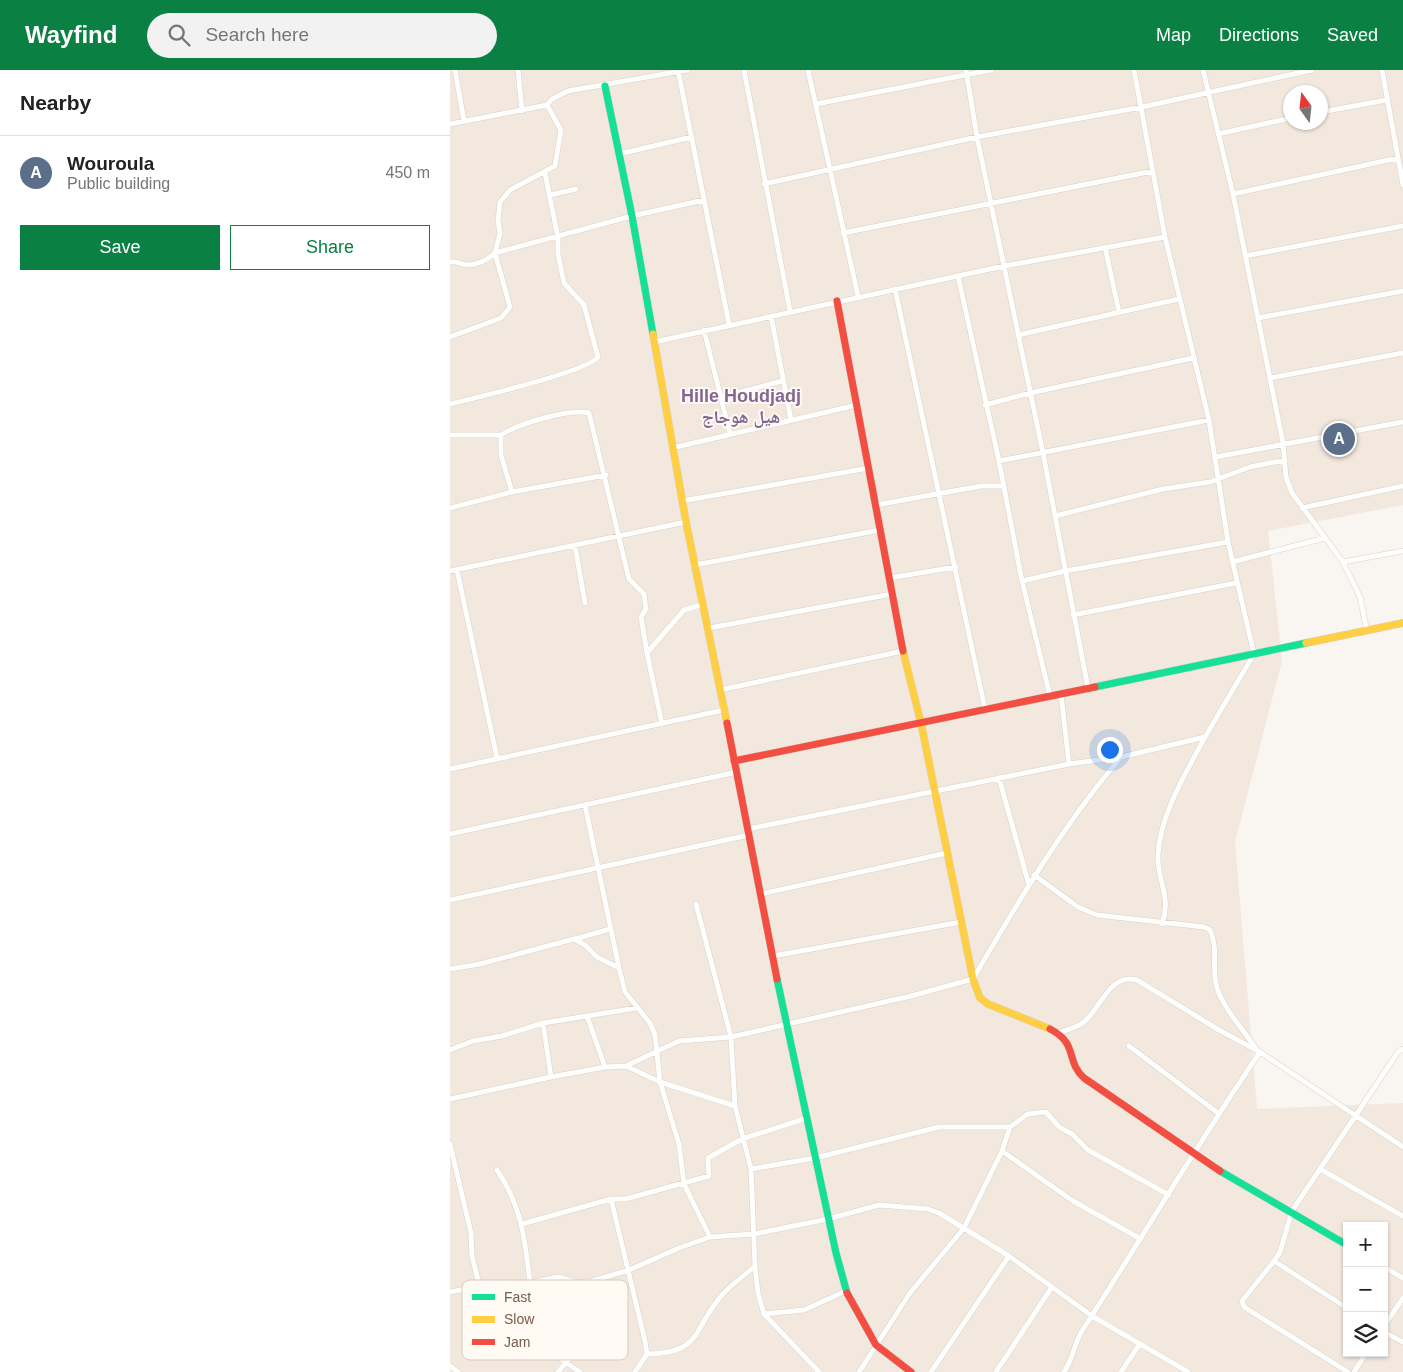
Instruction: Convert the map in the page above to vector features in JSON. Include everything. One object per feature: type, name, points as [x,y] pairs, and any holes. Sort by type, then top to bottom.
[{"type":"street","points":[[455,70],[464,121]]},
{"type":"street","points":[[518,70],[522,111]]},
{"type":"street","points":[[450,124],[547,105],[552,99],[568,91],[688,70]]},
{"type":"street","points":[[744,70],[764,184],[790,311]]},
{"type":"street","points":[[808,70],[858,296]]},
{"type":"street","points":[[816,104],[966,73],[991,70]]},
{"type":"street","points":[[1134,70],[1179,299],[1209,420],[1236,583],[1254,654],[1205,737],[1184,777],[1166,818],[1158,856],[1167,910],[1162,924]]},
{"type":"street","points":[[1203,70],[1233,194],[1283,443],[1286,477],[1302,508],[1343,562],[1360,597],[1367,631]]},
{"type":"street","points":[[764,184],[829,168],[977,137],[1142,107],[1312,70]]},
{"type":"street","points":[[1382,70],[1403,185]]},
{"type":"street","points":[[678,71],[729,324]]},
{"type":"street","points":[[966,73],[977,137],[1043,453],[1088,688]]},
{"type":"street","points":[[604,86],[632,216],[686,522],[709,628],[786,1023],[828,1219],[846,1291],[857,1314],[876,1345],[911,1372]]},
{"type":"street","points":[[1328,111],[1387,100]]},
{"type":"street","points":[[450,337],[501,318],[508,312],[510,307],[495,253],[500,233],[498,221],[500,202],[510,190],[555,166],[561,130],[547,105]]},
{"type":"street","points":[[1218,134],[1283,120]]},
{"type":"street","points":[[619,154],[692,137]]},
{"type":"street","points":[[1233,194],[1398,158]]},
{"type":"street","points":[[843,233],[1153,171]]},
{"type":"street","points":[[450,404],[556,377],[591,363],[598,357],[584,305],[564,284],[558,254],[558,238],[545,173]]},
{"type":"street","points":[[550,195],[576,189]]},
{"type":"street","points":[[450,262],[457,261],[467,265],[487,260],[495,253],[558,238],[632,216],[704,200]]},
{"type":"street","points":[[1245,256],[1403,226]]},
{"type":"street","points":[[654,342],[895,288],[1166,237]]},
{"type":"street","points":[[1105,247],[1119,312]]},
{"type":"street","points":[[958,276],[985,405],[999,461],[1022,581],[1050,696]]},
{"type":"street","points":[[895,288],[985,709]]},
{"type":"street","points":[[1258,318],[1403,291]]},
{"type":"street","points":[[1018,335],[1179,299]]},
{"type":"street","points":[[837,301],[903,651],[921,722],[972,979],[983,1001],[1039,1023],[1057,1033],[1070,1044],[1074,1068],[1078,1074],[1240,1184],[1292,1211],[1343,1243]]},
{"type":"street","points":[[772,316],[782,381],[791,420]]},
{"type":"street","points":[[704,330],[730,434]]},
{"type":"street","points":[[1270,378],[1403,353]]},
{"type":"street","points":[[985,405],[1030,393],[1193,358]]},
{"type":"street","points":[[721,397],[782,381]]},
{"type":"street","points":[[672,448],[857,405]]},
{"type":"street","points":[[450,435],[501,435],[511,429],[545,419],[580,411],[589,413],[606,476],[629,580],[644,594],[646,609],[641,617],[662,724]]},
{"type":"street","points":[[999,461],[1209,420]]},
{"type":"street","points":[[1216,457],[1403,422]]},
{"type":"street","points":[[501,435],[501,455],[512,492]]},
{"type":"street","points":[[1055,516],[1092,506],[1218,479],[1250,468],[1285,460]]},
{"type":"street","points":[[682,501],[869,468]]},
{"type":"street","points":[[450,508],[512,492],[606,476]]},
{"type":"street","points":[[876,505],[981,486],[1003,486]]},
{"type":"street","points":[[1302,508],[1403,486]]},
{"type":"street","points":[[450,571],[686,522]]},
{"type":"street","points":[[695,565],[880,530]]},
{"type":"street","points":[[1232,562],[1325,538]]},
{"type":"street","points":[[1022,581],[1065,571],[1228,542]]},
{"type":"street","points":[[574,546],[586,603]]},
{"type":"street","points":[[1343,562],[1403,551]]},
{"type":"street","points":[[889,578],[956,567]]},
{"type":"street","points":[[458,570],[497,758]]},
{"type":"street","points":[[1073,615],[1236,583]]},
{"type":"street","points":[[709,628],[892,594]]},
{"type":"street","points":[[647,653],[684,610],[704,604]]},
{"type":"street","points":[[734,761],[1403,623]]},
{"type":"street","points":[[720,690],[903,651]]},
{"type":"street","points":[[1061,694],[1069,764]]},
{"type":"street","points":[[450,769],[724,710]]},
{"type":"street","points":[[450,900],[600,869],[748,832],[999,778],[1069,764],[1121,757],[1205,737]]},
{"type":"street","points":[[450,1099],[550,1077],[605,1067],[626,1066],[658,1049],[680,1041],[731,1037],[910,996],[972,979],[1034,875],[1093,790],[1121,757]]},
{"type":"street","points":[[450,834],[737,772]]},
{"type":"street","points":[[999,778],[1029,884]]},
{"type":"street","points":[[585,805],[625,992],[650,1023],[658,1049],[660,1082],[679,1144],[684,1184],[710,1237]]},
{"type":"street","points":[[761,894],[947,854]]},
{"type":"street","points":[[1034,875],[1078,907],[1097,915],[1162,924],[1204,927],[1210,930],[1215,956],[1214,975],[1217,988],[1226,1007],[1258,1051]]},
{"type":"street","points":[[696,904],[731,1037],[735,1106],[751,1169],[755,1266],[759,1299],[764,1314],[819,1372]]},
{"type":"street","points":[[773,956],[961,922]]},
{"type":"street","points":[[450,969],[480,964],[610,929]]},
{"type":"street","points":[[574,939],[585,945],[597,957],[619,968]]},
{"type":"street","points":[[1057,1033],[1077,1027],[1086,1021],[1114,985],[1130,979],[1258,1051],[1403,1147]]},
{"type":"street","points":[[450,1050],[473,1041],[502,1036],[543,1023],[637,1008]]},
{"type":"street","points":[[588,1016],[605,1067]]},
{"type":"street","points":[[543,1023],[550,1077]]},
{"type":"street","points":[[1129,1046],[1218,1113]]},
{"type":"street","points":[[1348,1372],[1242,1304],[1280,1252],[1292,1211],[1398,1052],[1403,1049]]},
{"type":"street","points":[[1064,1372],[1071,1362],[1075,1344],[1258,1051]]},
{"type":"street","points":[[626,1066],[660,1082],[735,1106]]},
{"type":"street","points":[[859,1372],[910,1293],[964,1228],[1002,1151],[1010,1127],[1028,1114],[1046,1112],[1058,1127],[1072,1134],[1088,1150],[1169,1195]]},
{"type":"street","points":[[522,1224],[611,1199],[626,1199],[709,1176],[708,1158],[742,1139],[807,1118]]},
{"type":"street","points":[[751,1169],[815,1158],[939,1127],[1010,1127]]},
{"type":"street","points":[[450,1144],[453,1176],[472,1232],[472,1256],[478,1280]]},
{"type":"street","points":[[1002,1151],[1073,1201],[1141,1240]]},
{"type":"street","points":[[1320,1169],[1403,1216]]},
{"type":"street","points":[[497,1170],[508,1186],[522,1224],[530,1280]]},
{"type":"street","points":[[611,1199],[629,1270],[646,1354],[635,1372]]},
{"type":"street","points":[[595,1280],[629,1270],[710,1237],[754,1234],[828,1219],[869,1207],[894,1206],[928,1209],[939,1213],[1009,1256],[1092,1316],[1188,1372]]},
{"type":"street","points":[[931,1372],[1009,1256]]},
{"type":"street","points":[[1274,1261],[1343,1305]]},
{"type":"street","points":[[646,1354],[668,1354],[681,1349],[691,1342],[722,1294],[755,1266]]},
{"type":"street","points":[[1388,1269],[1403,1278]]},
{"type":"street","points":[[547,1280],[558,1278],[566,1280]]},
{"type":"street","points":[[996,1372],[1052,1287]]},
{"type":"street","points":[[450,1292],[462,1288]]},
{"type":"street","points":[[764,1314],[804,1310],[846,1291]]},
{"type":"street","points":[[1388,1320],[1403,1298]]},
{"type":"street","points":[[1388,1334],[1403,1342]]},
{"type":"street","points":[[1121,1372],[1139,1344]]},
{"type":"street","points":[[1354,1372],[1363,1357]]},
{"type":"street","points":[[558,1372],[566,1361],[580,1372]]},
{"type":"street","points":[[450,1366],[458,1372]]},
{"type":"shaded area","points":[[450,70],[1403,70],[1403,505],[1268,531],[1282,661],[1235,842],[1257,1109],[1403,1103],[1403,1372],[450,1372]]},
{"type":"traffic: fast","points":[[605,86],[632,216],[653,334]]},
{"type":"traffic: fast","points":[[1095,687],[1306,643]]},
{"type":"traffic: fast","points":[[777,979],[836,1253],[847,1293]]},
{"type":"traffic: fast","points":[[1220,1171],[1343,1243]]},
{"type":"traffic: slow","points":[[653,334],[686,522],[727,723]]},
{"type":"traffic: slow","points":[[1306,643],[1403,623]]},
{"type":"traffic: slow","points":[[903,651],[921,723],[973,979],[980,998],[988,1004],[1050,1029]]},
{"type":"traffic: jam","points":[[837,301],[903,651]]},
{"type":"traffic: jam","points":[[734,761],[1095,687]]},
{"type":"traffic: jam","points":[[727,723],[777,979]]},
{"type":"traffic: jam","points":[[1050,1029],[1065,1041],[1078,1072],[1084,1078],[1220,1171]]},
{"type":"traffic: jam","points":[[847,1293],[876,1345],[911,1372]]},
{"type":"place","name":"Wouroula","points":[[1339,439]]},
{"type":"district","name":"Hille Houdjadj هيل هوجاج","points":[[741,406]]}]
